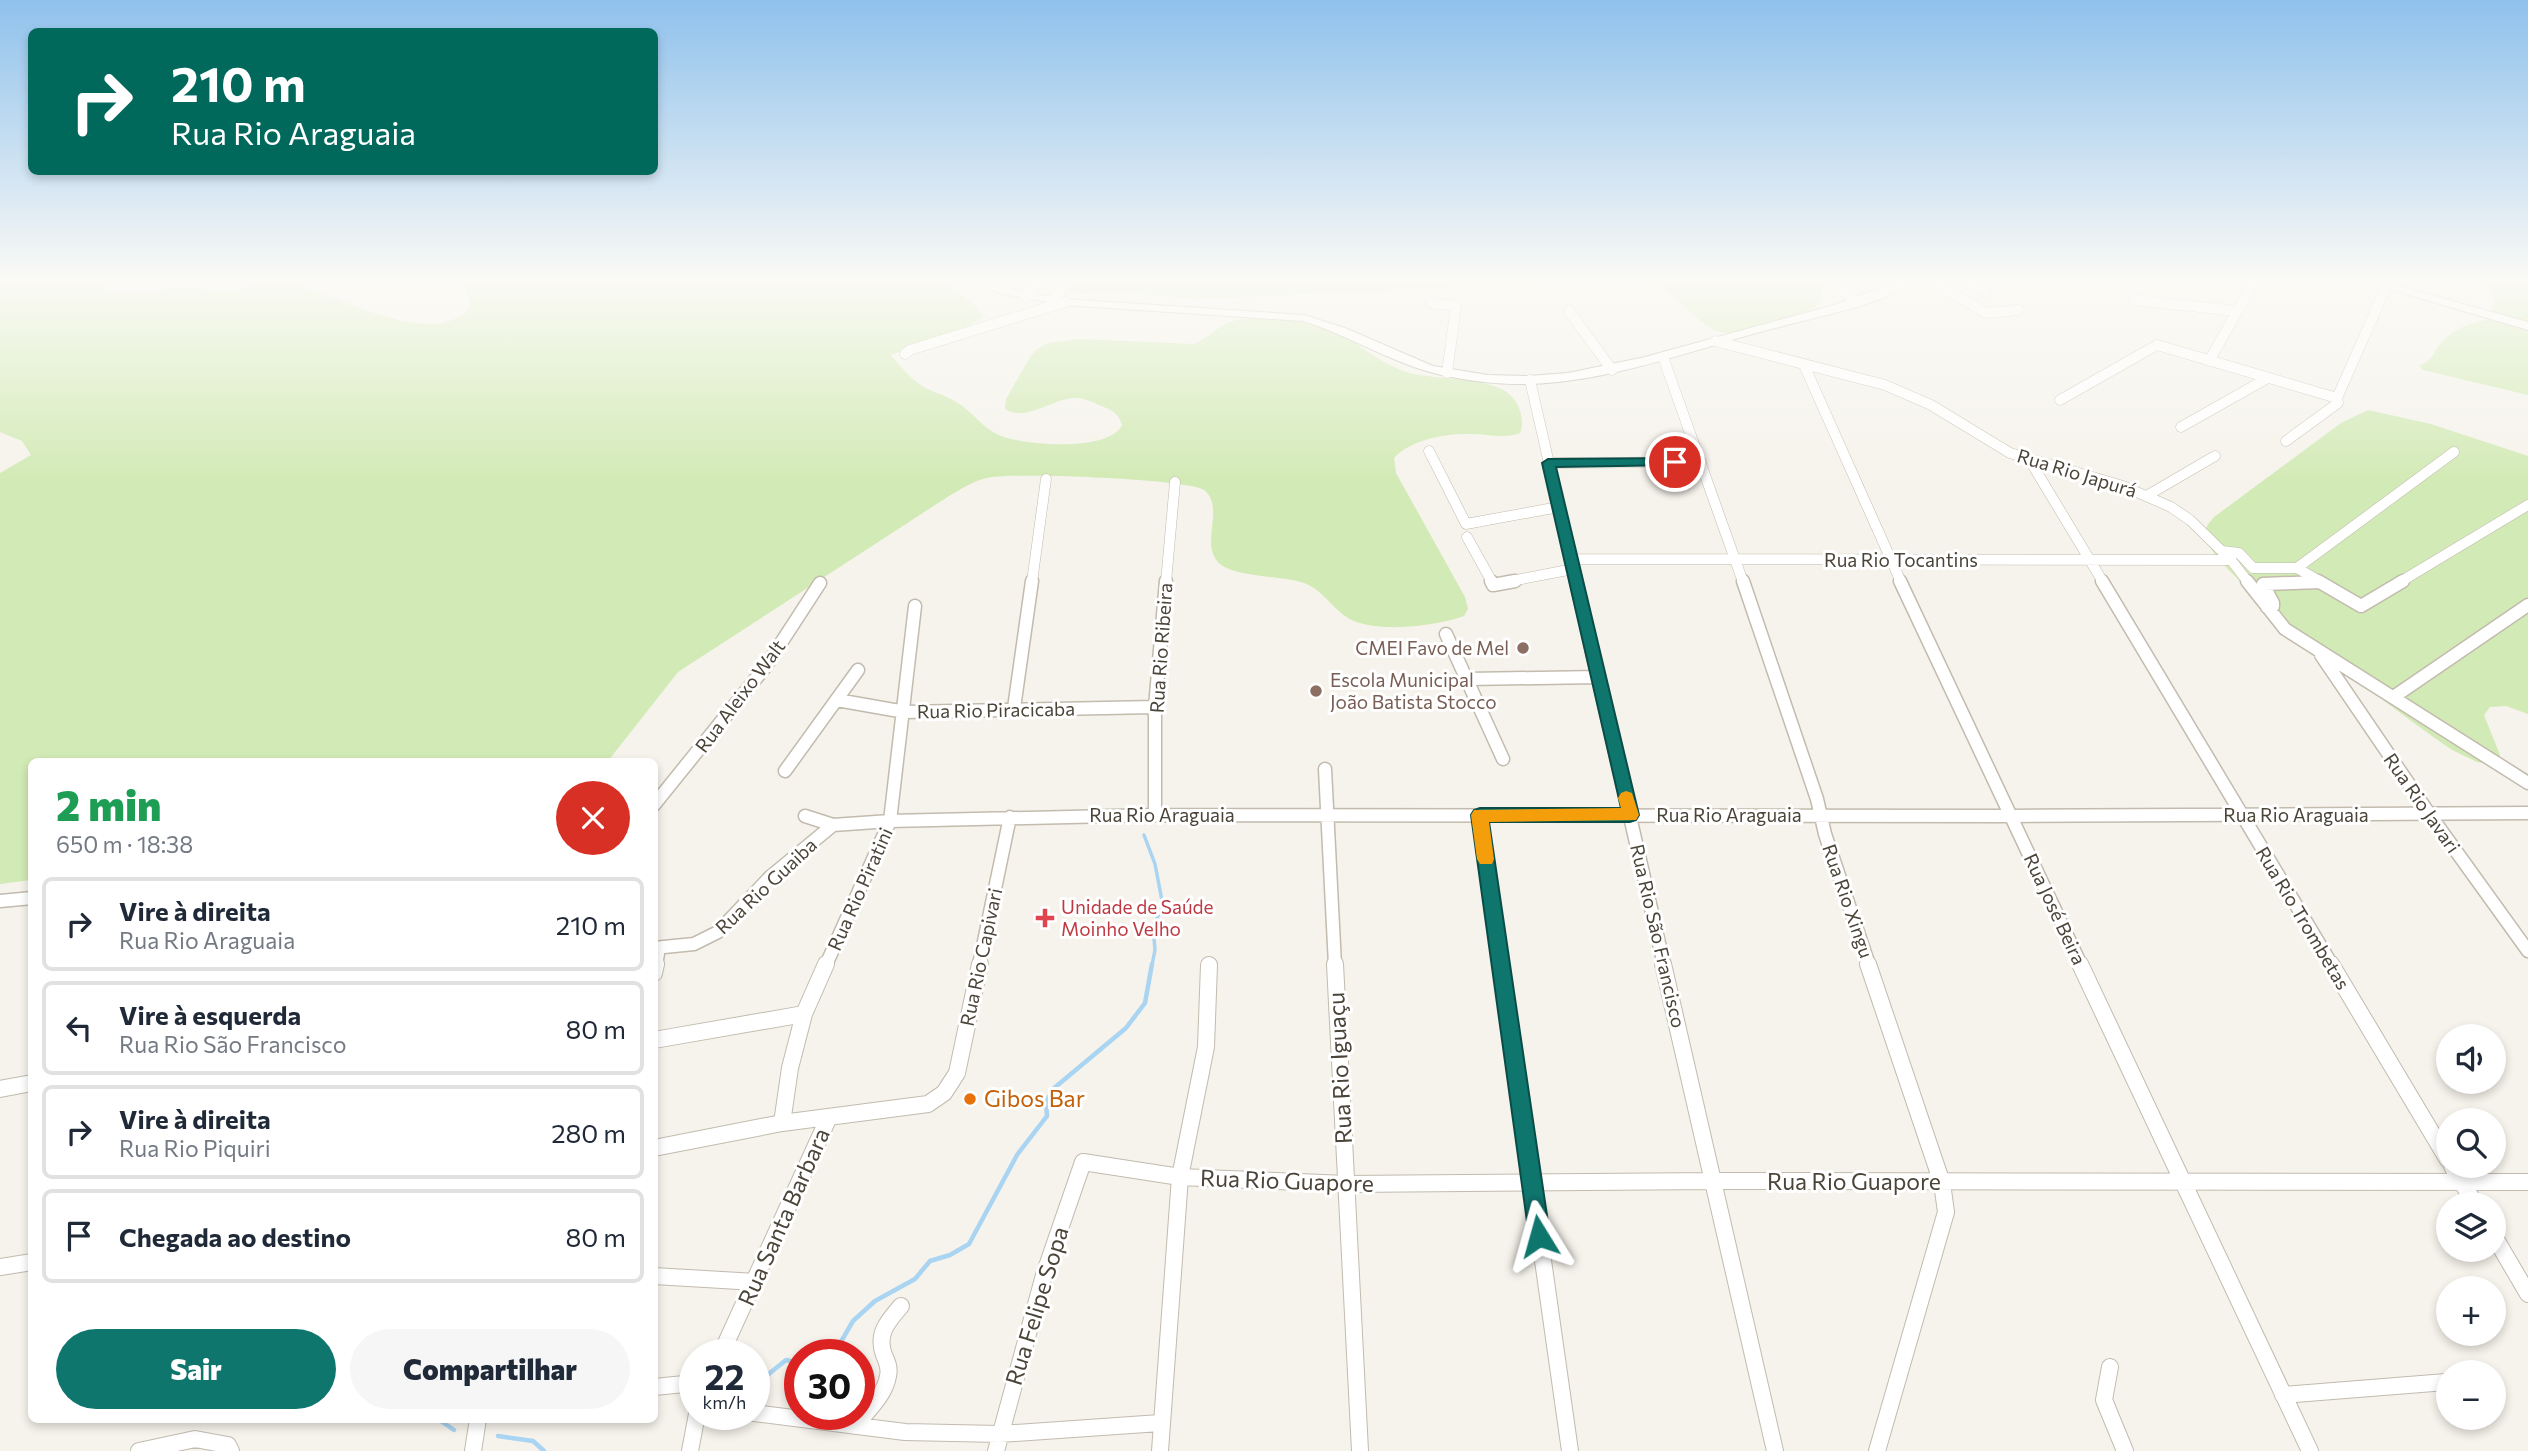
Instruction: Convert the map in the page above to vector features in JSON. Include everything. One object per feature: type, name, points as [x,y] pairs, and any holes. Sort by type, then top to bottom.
[{"type":"street","points":[[905,354],[917,348]]},
{"type":"street","points":[[1379,348],[1447,373],[1485,379],[1530,380],[1612,370],[1694,348]]},
{"type":"street","points":[[1447,373],[1450,348]]},
{"type":"street","points":[[1596,348],[1612,370]]},
{"type":"street","name":"Rua Rio Japurá","points":[[1740,348],[1910,395],[2010,453],[2148,495],[2190,520],[2222,551],[2285,629],[2395,696],[2528,783]]},
{"type":"street","points":[[2060,400],[2152,348]]},
{"type":"street","points":[[2166,348],[2337,398]]},
{"type":"street","points":[[2209,361],[2216,348]]},
{"type":"street","points":[[2286,441],[2338,403],[2337,398],[2359,348]]},
{"type":"street","name":"Rua Rio Xingu","points":[[1663,358],[1736,561],[1942,1183],[1945,1212],[1877,1451]]},
{"type":"street","name":"Rua José Beira","points":[[1804,365],[1890,559],[2310,1451]]},
{"type":"street","points":[[2181,427],[2266,379]]},
{"type":"street","name":"Rua Rio São Francisco","points":[[1530,380],[1774,1451]]},
{"type":"street","points":[[1429,452],[1466,524],[1559,507]]},
{"type":"street","points":[[2297,568],[2454,452]]},
{"type":"street","points":[[2148,495],[2215,456]]},
{"type":"street","name":"Rua Rio Trombetas","points":[[2029,459],[2436,1140]]},
{"type":"street","points":[[1548,463],[1701,462]]},
{"type":"street","points":[[1014,708],[1046,479]]},
{"type":"street","name":"Rua Rio Ribeira","points":[[1156,815],[1155,707],[1175,481]]},
{"type":"street","points":[[2253,568],[2297,568],[2361,606],[2528,505]]},
{"type":"street","name":"Rua Rio Tocantins","points":[[1467,537],[1493,584],[1572,564],[1890,559],[2091,562],[2231,560]]},
{"type":"street","points":[[2222,551],[2239,553],[2253,568],[2273,603],[2273,606],[2267,607]]},
{"type":"street","points":[[2263,584],[2321,582]]},
{"type":"street","name":"Rua Aleixo Walt","points":[[658,799],[765,666],[820,583]]},
{"type":"street","points":[[2395,696],[2528,605]]},
{"type":"street","name":"Rua Rio Piratini","points":[[782,1123],[790,1068],[804,1014],[890,821],[905,712],[915,606]]},
{"type":"street","points":[[1446,634],[1503,759]]},
{"type":"street","name":"Rua Rio Javari","points":[[2319,652],[2430,816],[2528,951]]},
{"type":"street","points":[[785,771],[858,670]]},
{"type":"street","points":[[1468,679],[1598,677]]},
{"type":"street","name":"Rua Rio Piracicaba","points":[[837,700],[905,712],[1155,707]]},
{"type":"street","name":"Rua Rio Iguaçu","points":[[1325,769],[1360,1451]]},
{"type":"street","name":"Rua Rio Araguaia","points":[[805,816],[833,825],[1010,817],[1156,815],[2430,816],[2528,813]]},
{"type":"street","points":[[1480,815],[1570,1451]]},
{"type":"street","name":"Rua Rio Capivari","points":[[829,1117],[928,1104],[944,1093],[957,1073],[1010,817]]},
{"type":"street","name":"Rua Rio Guaiba","points":[[658,948],[695,943],[723,930],[761,885],[833,825]]},
{"type":"street","points":[[0,901],[28,898]]},
{"type":"street","points":[[1160,1451],[1180,1177],[1206,1047],[1209,965]]},
{"type":"street","points":[[658,1039],[804,1014]]},
{"type":"street","points":[[0,1089],[28,1084]]},
{"type":"street","points":[[658,1147],[782,1123],[829,1117]]},
{"type":"street","name":"Rua Santa Barbara","points":[[728,1339],[829,1117]]},
{"type":"street","points":[[1083,1162],[1180,1177]]},
{"type":"street","name":"Rua Felipe Sopa","points":[[998,1442],[1044,1275],[1083,1162]]},
{"type":"street","name":"Rua Rio Guapore","points":[[1180,1177],[1346,1184],[1713,1181],[2528,1182]]},
{"type":"street","points":[[2460,1178],[2468,1192]]},
{"type":"street","points":[[2506,1256],[2528,1294]]},
{"type":"street","points":[[0,1267],[28,1263]]},
{"type":"street","points":[[658,1276],[756,1282]]},
{"type":"street","points":[[875,1398],[887,1381],[889,1369],[880,1336],[884,1326],[901,1306]]},
{"type":"street","points":[[2110,1367],[2104,1400],[2125,1451]]},
{"type":"street","points":[[2283,1395],[2436,1383]]},
{"type":"street","points":[[658,1387],[679,1385]]},
{"type":"street","points":[[473,1451],[477,1423]]},
{"type":"street","points":[[875,1428],[998,1442],[1160,1423]]},
{"type":"street","points":[[690,1451],[694,1430]]},
{"type":"street","points":[[139,1451],[195,1439],[230,1448]]},
{"type":"green space","points":[[0,348],[912,348],[891,355],[909,376],[922,386],[956,402],[989,429],[1011,439],[1065,444],[1101,440],[1114,434],[1122,425],[1111,410],[1078,398],[1069,398],[1022,413],[1005,409],[1006,399],[1030,357],[1040,348],[1361,348],[1410,373],[1495,386],[1510,394],[1517,404],[1522,422],[1520,433],[1508,436],[1461,434],[1430,438],[1401,451],[1394,458],[1396,473],[1465,597],[1468,609],[1464,616],[1452,620],[1404,627],[1356,622],[1345,616],[1316,589],[1304,583],[1245,573],[1224,566],[1217,561],[1211,544],[1213,505],[1210,497],[1204,490],[1191,486],[1098,478],[987,478],[949,496],[678,672],[610,758],[28,758],[28,880],[0,884],[0,473],[31,455],[22,441],[0,432]]},
{"type":"green space","points":[[2438,348],[2528,348],[2528,395],[2423,370],[2419,366],[2430,359]]},
{"type":"green space","points":[[2368,410],[2431,424],[2528,456],[2528,714],[2506,706],[2490,707],[2484,715],[2500,755],[2497,765],[2477,762],[2454,751],[2316,648],[2240,581],[2215,555],[2205,536],[2206,528],[2214,517],[2341,423]]},
{"type":"waterway","points":[[1144,835],[1155,864],[1163,906],[1153,926],[1155,950],[1152,965]]},
{"type":"waterway","points":[[843,1339],[853,1321],[875,1301],[915,1279],[930,1261],[950,1255],[969,1244],[1017,1155],[1047,1116],[1046,1102],[1053,1089],[1126,1028],[1145,1003],[1152,964]]},
{"type":"waterway","points":[[770,1373],[784,1362]]},
{"type":"waterway","points":[[444,1423],[454,1430]]},
{"type":"waterway","points":[[498,1436],[533,1441],[544,1451]]},
{"type":"slow traffic","points":[[1486,859],[1480,815],[1630,815],[1626,798]]},
{"type":"place","name":"CMEI Favo de Mel","points":[[1523,648]]},
{"type":"place","name":"Escola Municipal João Batista Stocco","points":[[1316,691]]},
{"type":"place","name":"Unidade de Saúde Moinho Velho","points":[[1045,918]]},
{"type":"place","name":"Gibos Bar","points":[[970,1099]]},
{"type":"route","points":[[1539,1236],[1480,815],[1630,815],[1548,463],[1675,462]]}]
